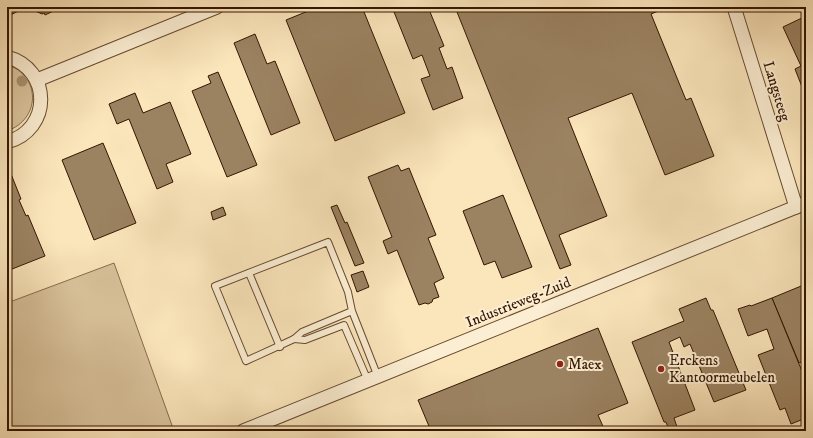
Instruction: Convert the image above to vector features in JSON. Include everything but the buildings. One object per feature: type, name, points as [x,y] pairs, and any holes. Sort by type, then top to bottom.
[{"type":"street","points":[[37,80],[217,7]]},
{"type":"street","name":"Langsteeg","points":[[734,7],[801,205]]},
{"type":"street","points":[[7,57],[16,59],[28,68],[37,80],[41,95],[40,110],[33,124],[22,135],[7,142]]},
{"type":"street","name":"Industrieweg-Zuid","points":[[243,431],[801,205]]},
{"type":"lane","points":[[352,311],[302,332],[294,340],[280,347],[246,360],[215,286],[328,242],[348,292],[352,311],[373,379]]},
{"type":"lane","points":[[249,273],[280,347]]},
{"type":"lane","points":[[294,340],[304,340],[344,325],[373,379]]},
{"type":"shaded area","points":[[7,64],[18,70],[26,78],[31,87],[32,98],[31,108],[26,117],[18,125],[7,131]]},
{"type":"shaded area","points":[[114,263],[174,431],[7,431],[7,303]]},
{"type":"place","name":"Maex","points":[[560,364]]},
{"type":"place","name":"Erckens Kantoormeubelen","points":[[661,369]]}]
